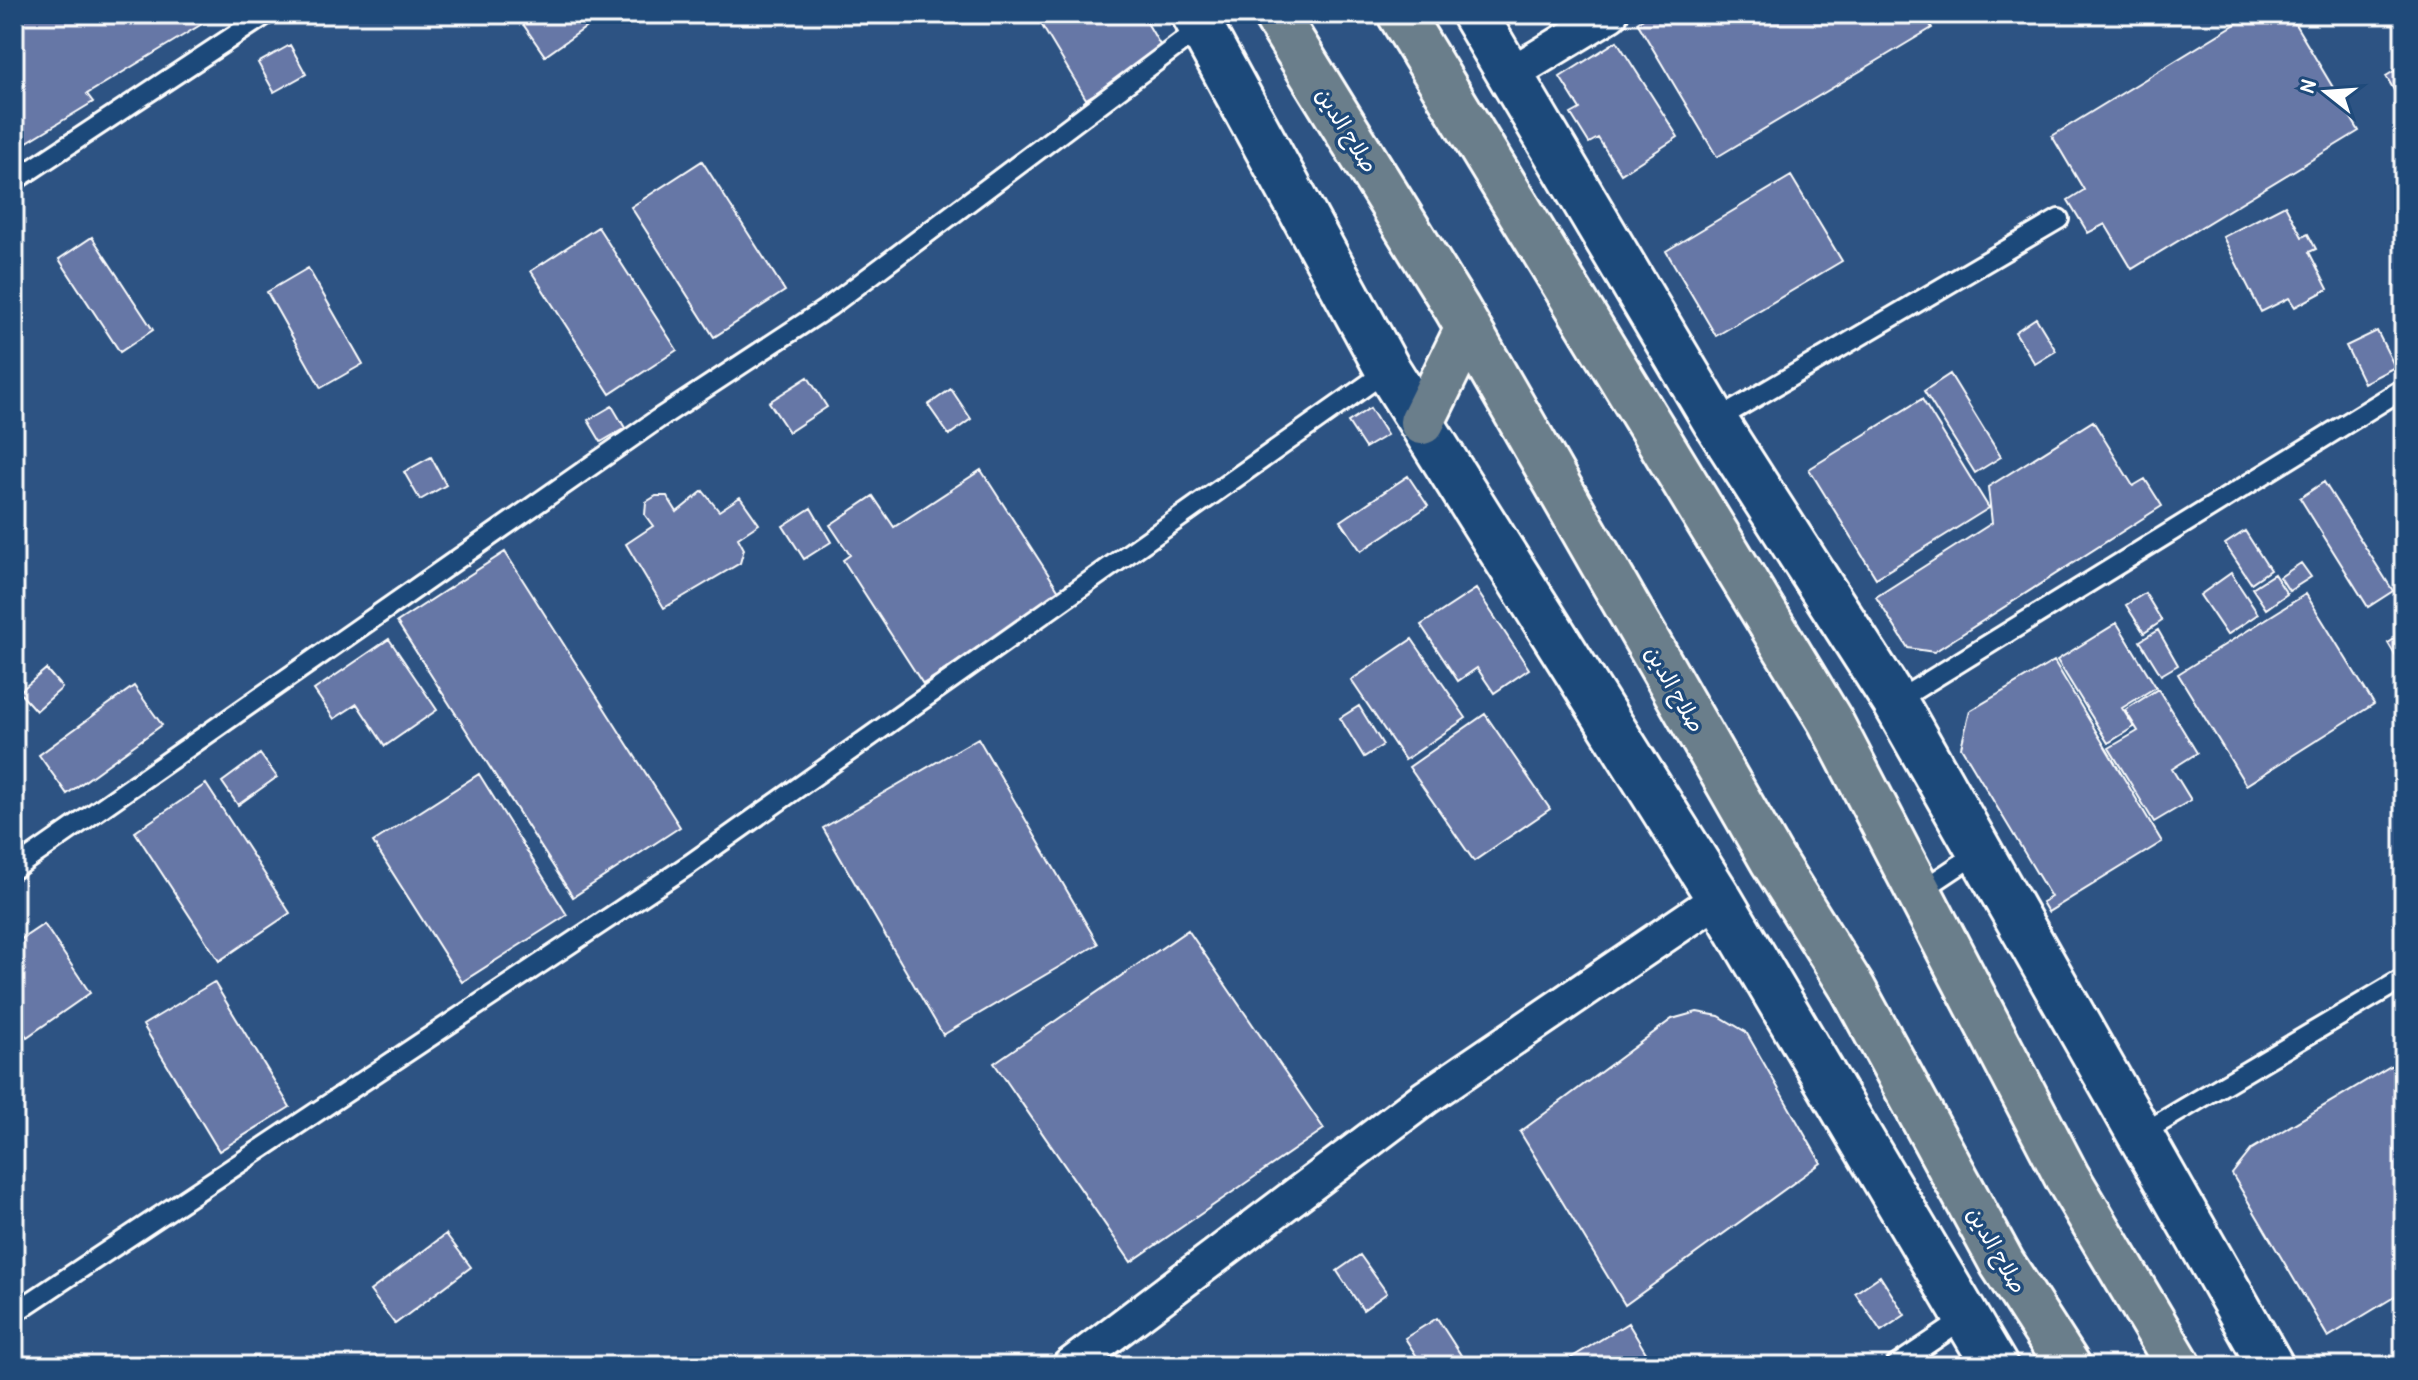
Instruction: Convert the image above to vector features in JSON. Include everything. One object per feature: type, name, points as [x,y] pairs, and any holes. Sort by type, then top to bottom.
[{"type":"highway","name":"صلاح الدين","points":[[1275,14],[1468,328],[1765,847],[1853,989],[2002,1263],[2068,1366]]},
{"type":"highway","points":[[1400,14],[1830,721],[2067,1177],[2179,1366]]},
{"type":"highway","points":[[1422,422],[1468,328]]},
{"type":"street","points":[[1474,14],[1715,421],[1895,702],[2271,1366]]},
{"type":"street","points":[[1511,74],[1610,14]]},
{"type":"street","points":[[1198,21],[1388,370],[1719,898],[1995,1366]]},
{"type":"street","points":[[1070,1366],[1425,1098],[1719,898]]},
{"type":"lane","points":[[14,181],[267,14]]},
{"type":"lane","points":[[14,869],[658,419],[830,306],[1198,21]]},
{"type":"lane","points":[[1715,421],[2059,219]]},
{"type":"lane","points":[[14,1313],[690,864],[1388,370]]},
{"type":"lane","points":[[1895,702],[2404,388]]},
{"type":"lane","points":[[1919,892],[1979,852]]},
{"type":"lane","points":[[2139,1135],[2404,978]]},
{"type":"lane","points":[[1895,1366],[1966,1318]]},
{"type":"building","points":[[14,14],[196,14],[202,24],[87,94],[93,102],[14,150]]},
{"type":"building","points":[[516,14],[605,14],[545,56]]},
{"type":"building","points":[[1035,14],[1142,14],[1164,52],[1086,99]]},
{"type":"building","points":[[1521,14],[1571,14],[1556,24],[1523,18]]},
{"type":"building","points":[[1650,14],[1924,14],[1932,28],[1717,157],[1637,22]]},
{"type":"building","points":[[2252,14],[2289,14],[2359,131],[2132,269],[2105,224],[2088,233],[2068,200],[2084,190],[2052,136]]},
{"type":"building","points":[[1617,41],[1678,137],[1621,174],[1598,138],[1589,143],[1571,114],[1580,109],[1560,77]]},
{"type":"building","points":[[290,45],[306,74],[274,92],[258,63]]},
{"type":"building","points":[[2404,65],[2404,94],[2398,97],[2386,76]]},
{"type":"building","points":[[702,161],[785,291],[714,337],[631,207]]},
{"type":"building","points":[[1791,176],[1842,261],[1716,336],[1666,251]]},
{"type":"building","points":[[2285,205],[2302,237],[2308,234],[2316,249],[2309,252],[2328,289],[2295,307],[2289,298],[2261,312],[2223,237]]},
{"type":"building","points":[[598,227],[677,350],[610,394],[531,271]]},
{"type":"building","points":[[92,237],[153,330],[120,352],[59,259]]},
{"type":"building","points":[[308,268],[363,364],[321,388],[267,292]]},
{"type":"building","points":[[2036,318],[2056,351],[2035,364],[2015,332]]},
{"type":"building","points":[[2377,331],[2395,367],[2364,383],[2346,346]]},
{"type":"building","points":[[1950,374],[2001,457],[1975,473],[1924,391]]},
{"type":"building","points":[[808,377],[827,407],[789,432],[769,402]]},
{"type":"building","points":[[951,389],[971,419],[949,435],[928,405]]},
{"type":"building","points":[[1922,399],[1989,508],[1876,578],[1809,469]]},
{"type":"building","points":[[612,406],[625,428],[601,442],[588,420]]},
{"type":"building","points":[[1370,408],[1387,435],[1365,448],[1348,422]]},
{"type":"building","points":[[2093,421],[2133,486],[2145,479],[2162,506],[1934,652],[1908,648],[1876,597],[1992,523],[1988,487]]},
{"type":"building","points":[[431,457],[446,485],[420,500],[404,472]]},
{"type":"building","points":[[981,470],[1061,594],[923,684],[843,560],[850,555],[830,525],[873,496],[894,527]]},
{"type":"building","points":[[1408,476],[1428,506],[1361,551],[1341,521]]},
{"type":"building","points":[[2324,482],[2393,591],[2368,607],[2300,498]]},
{"type":"building","points":[[703,491],[719,511],[740,497],[759,524],[738,538],[744,549],[740,563],[664,608],[626,544],[653,526],[645,515],[646,502],[656,496],[667,496],[677,512]]},
{"type":"building","points":[[811,508],[831,542],[804,559],[783,526]]},
{"type":"building","points":[[2245,531],[2270,570],[2251,583],[2225,544]]},
{"type":"building","points":[[505,552],[680,827],[573,897],[397,622]]},
{"type":"building","points":[[2301,563],[2311,577],[2289,591],[2280,577]]},
{"type":"building","points":[[2231,573],[2258,614],[2227,635],[2200,595]]},
{"type":"building","points":[[2274,574],[2287,594],[2266,609],[2252,588]]},
{"type":"building","points":[[1476,589],[1529,669],[1494,693],[1477,668],[1458,681],[1421,625]]},
{"type":"building","points":[[2145,593],[2162,621],[2144,633],[2126,605]]},
{"type":"building","points":[[2306,594],[2374,704],[2246,785],[2178,674]]},
{"type":"building","points":[[2117,623],[2156,687],[2122,708],[2134,727],[2108,743],[2057,660]]},
{"type":"building","points":[[2158,630],[2178,665],[2161,675],[2140,641]]},
{"type":"building","points":[[2404,633],[2404,670],[2388,643]]},
{"type":"building","points":[[389,639],[437,710],[385,746],[357,704],[334,719],[314,690]]},
{"type":"building","points":[[1412,639],[1466,718],[1405,760],[1351,680]]},
{"type":"building","points":[[2054,661],[2162,842],[2048,912],[2042,902],[2051,897],[1961,747],[1970,711]]},
{"type":"building","points":[[46,669],[62,688],[36,711],[19,692]]},
{"type":"building","points":[[134,686],[162,725],[67,794],[39,755]]},
{"type":"building","points":[[2158,689],[2197,753],[2172,769],[2191,800],[2154,822],[2109,748],[2138,731],[2125,710]]},
{"type":"building","points":[[1359,706],[1383,745],[1364,757],[1340,718]]},
{"type":"building","points":[[1485,714],[1550,809],[1474,861],[1409,767]]},
{"type":"building","points":[[978,738],[1098,944],[943,1035],[823,828]]},
{"type":"building","points":[[260,754],[277,777],[238,805],[222,782]]},
{"type":"building","points":[[479,774],[567,915],[462,982],[373,842]]},
{"type":"building","points":[[206,784],[290,913],[219,961],[135,832]]},
{"type":"building","points":[[44,924],[90,993],[27,1037],[14,1018],[14,944]]},
{"type":"building","points":[[1188,930],[1324,1129],[1131,1262],[994,1063]]},
{"type":"building","points":[[214,982],[290,1107],[219,1151],[143,1025]]},
{"type":"building","points":[[1697,1012],[1719,1016],[1746,1032],[1821,1163],[1625,1305],[1520,1132],[1672,1019]]},
{"type":"building","points":[[2404,1058],[2404,1291],[2328,1337],[2232,1174],[2252,1149]]},
{"type":"building","points":[[446,1234],[471,1267],[395,1324],[370,1291]]},
{"type":"building","points":[[1360,1255],[1387,1293],[1363,1310],[1337,1271]]},
{"type":"building","points":[[1880,1276],[1905,1315],[1881,1331],[1855,1293]]},
{"type":"building","points":[[1437,1318],[1468,1366],[1423,1366],[1405,1338]]},
{"type":"building","points":[[1628,1323],[1654,1366],[1558,1366]]},
{"type":"building","points":[[14,1345],[28,1366],[14,1366]]}]
